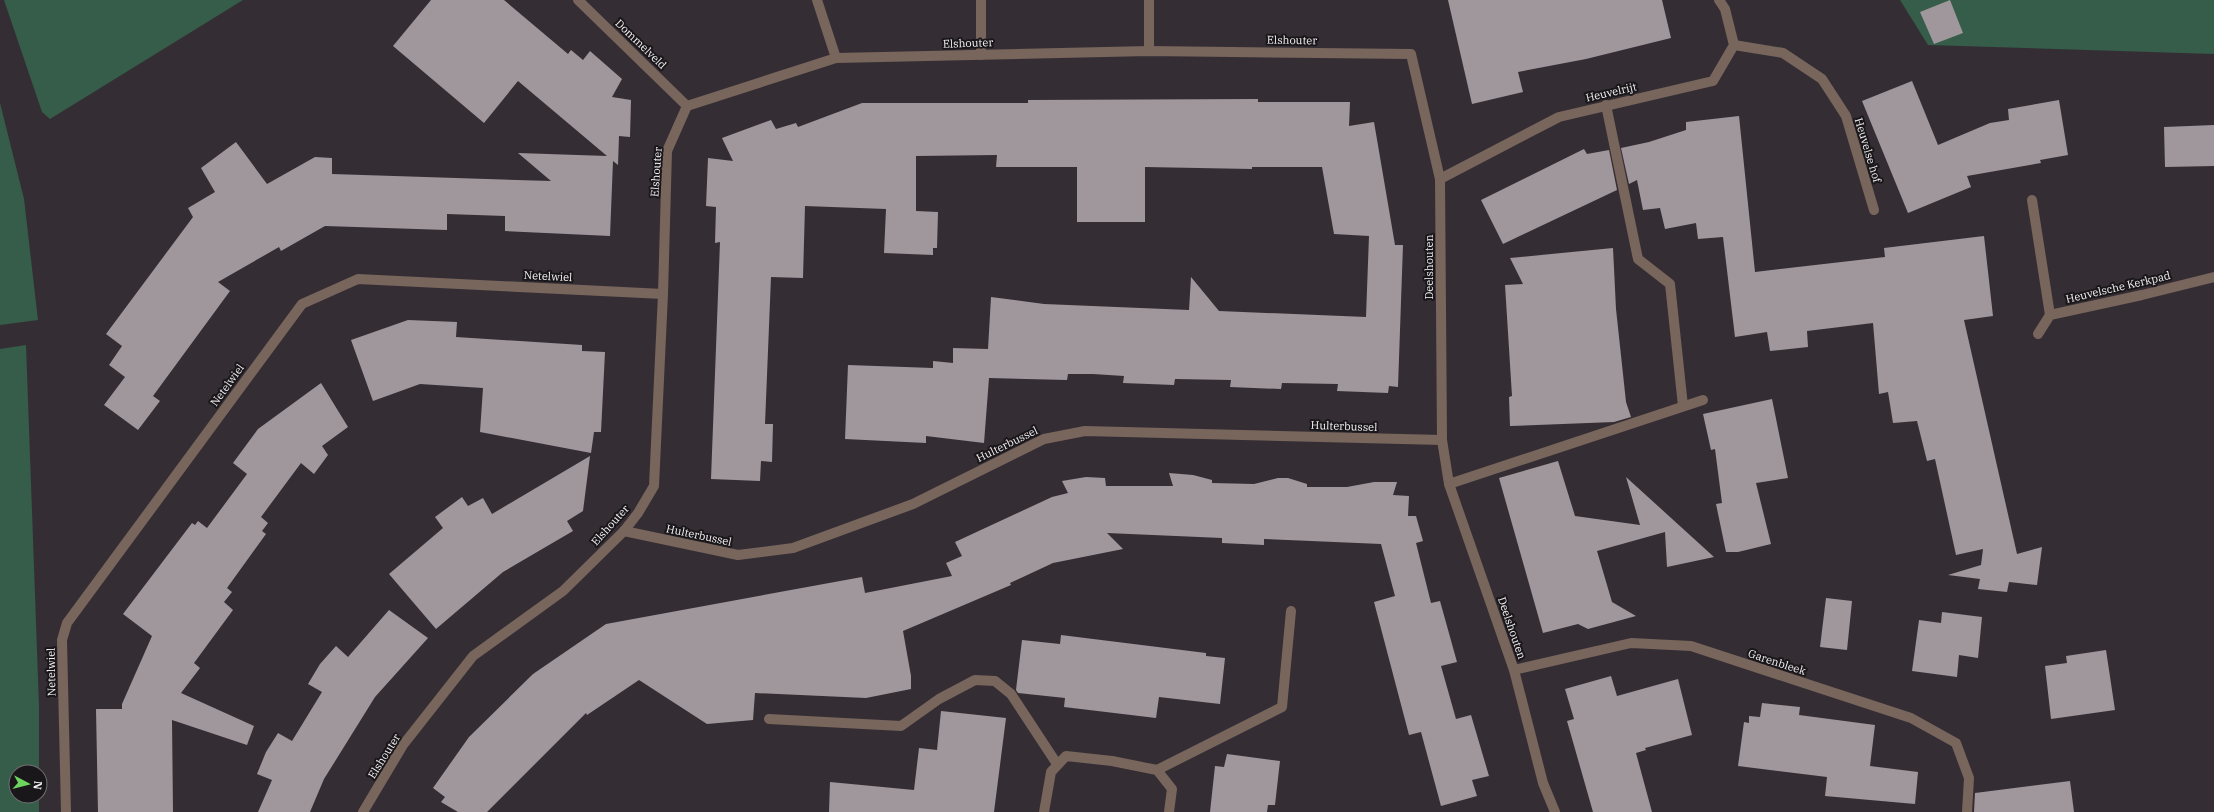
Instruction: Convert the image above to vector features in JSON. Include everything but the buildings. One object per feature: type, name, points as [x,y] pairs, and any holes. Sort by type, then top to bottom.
[{"type":"street","name":"Dommelveld","points":[[578,0],[687,106]]},
{"type":"street","points":[[817,0],[836,58]]},
{"type":"street","points":[[981,55],[982,0]]},
{"type":"street","points":[[1149,0],[1149,50]]},
{"type":"street","points":[[1719,0],[1725,9],[1734,45]]},
{"type":"street","name":"Heuvelrijt","points":[[1440,179],[1559,117],[1713,81],[1734,45]]},
{"type":"street","name":"Heuvelse hof","points":[[1734,45],[1783,53],[1822,79],[1846,116],[1874,210]]},
{"type":"street","name":"Elshouter","points":[[363,812],[403,745],[473,656],[563,591],[624,531],[638,513],[654,486],[663,294],[667,150],[687,106],[836,58],[1149,50],[1411,54]]},
{"type":"street","name":"Deelshouten","points":[[1411,54],[1440,179],[1442,440],[1449,484],[1514,670],[1543,783],[1555,812]]},
{"type":"street","points":[[1606,105],[1638,259],[1670,284],[1683,406]]},
{"type":"street","points":[[2032,200],[2050,315],[2038,334]]},
{"type":"street","name":"Heuvelsche Kerkpad","points":[[2050,315],[2142,296],[2214,277]]},
{"type":"street","name":"Netelwiel","points":[[66,812],[62,640],[67,623],[302,304],[358,278],[663,294]]},
{"type":"street","points":[[1449,484],[1703,400]]},
{"type":"street","name":"Hulterbussel","points":[[624,531],[738,556],[793,548],[912,504],[1044,439],[1085,431],[1442,440]]},
{"type":"street","points":[[1044,812],[1051,772],[1066,756],[1112,761],[1157,770],[1282,707],[1291,611]]},
{"type":"street","name":"Garenbleek","points":[[1514,670],[1631,643],[1691,646],[1911,718],[1956,743],[1970,778],[1967,812]]},
{"type":"street","points":[[770,719],[901,726],[938,699],[975,680],[995,681],[1011,694],[1057,764]]},
{"type":"street","points":[[1157,770],[1172,790],[1169,812]]},
{"type":"green space","points":[[4,0],[243,0],[50,119],[42,112]]},
{"type":"green space","points":[[1900,0],[2214,0],[2214,54],[1928,45]]},
{"type":"green space","points":[[0,103],[24,199],[38,320],[0,325]]},
{"type":"green space","points":[[26,345],[39,706],[39,764],[8,764],[8,804],[39,804],[39,812],[0,812],[0,349]]}]
